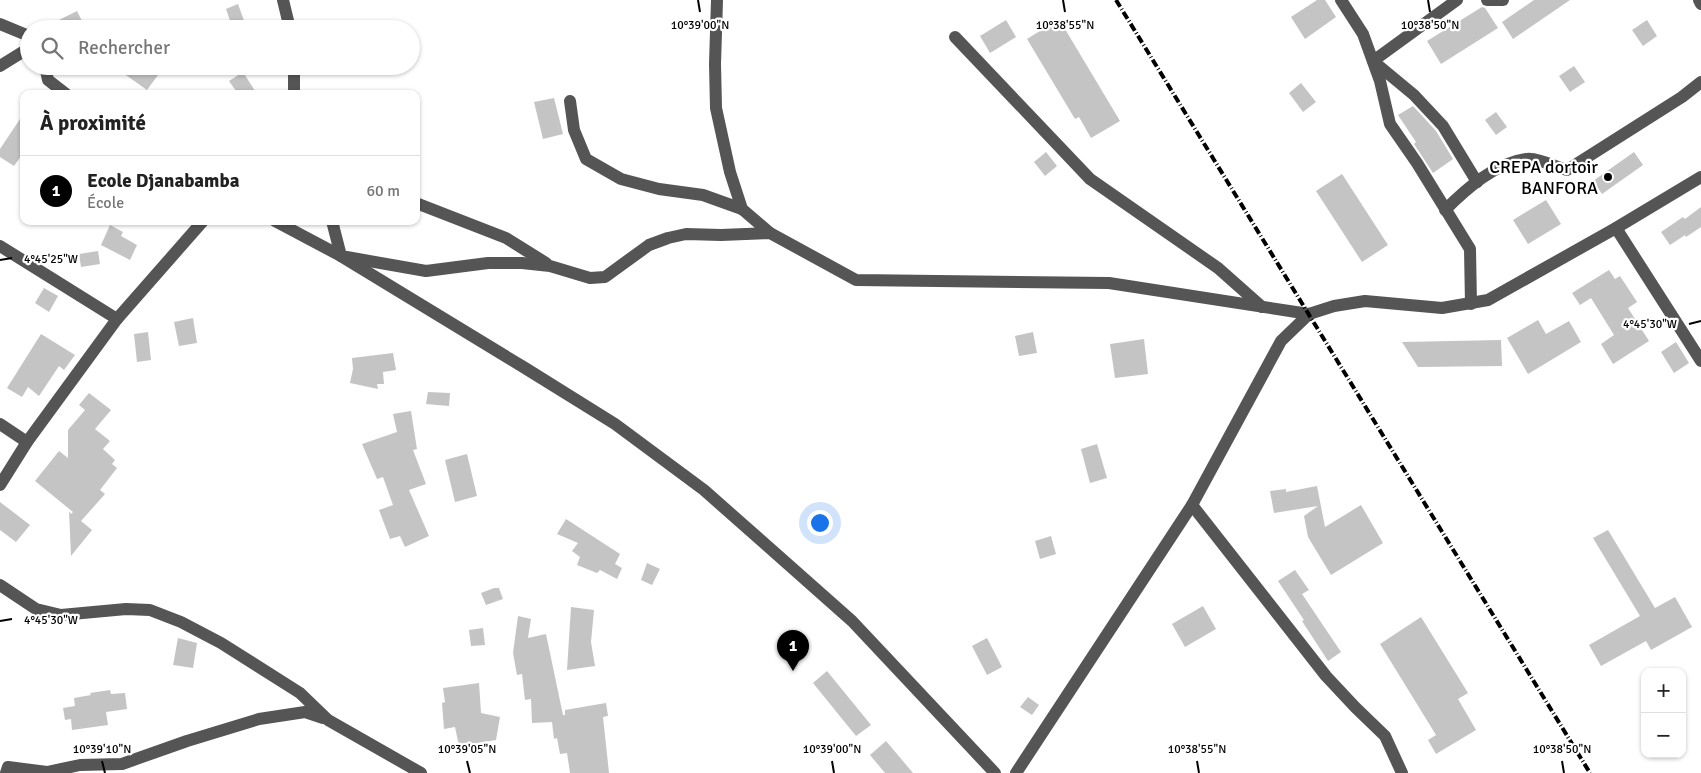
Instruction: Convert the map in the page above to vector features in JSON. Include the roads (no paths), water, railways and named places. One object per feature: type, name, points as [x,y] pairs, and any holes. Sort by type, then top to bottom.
[{"type":"street","points":[[283,0],[288,20]]},
{"type":"street","points":[[717,0],[716,108],[730,172],[742,209]]},
{"type":"street","points":[[1341,0],[1363,34],[1380,81],[1390,124],[1470,249],[1471,304]]},
{"type":"street","points":[[1373,61],[1458,0]]},
{"type":"street","points":[[1487,0],[1503,0]]},
{"type":"street","points":[[1698,0],[1701,4]]},
{"type":"street","points":[[0,24],[20,32]]},
{"type":"street","points":[[955,37],[1090,179],[1218,268],[1262,307]]},
{"type":"street","points":[[0,66],[20,54]]},
{"type":"street","points":[[1373,61],[1414,95],[1443,126],[1477,182]]},
{"type":"street","points":[[47,75],[48,80],[61,90]]},
{"type":"street","points":[[294,75],[294,90]]},
{"type":"street","points":[[1445,210],[1464,191],[1494,169],[1527,158],[1566,170],[1682,97],[1701,82]]},
{"type":"street","points":[[570,101],[574,130],[586,159],[622,179],[659,189],[703,195],[742,209],[770,233],[856,280],[1109,283],[1310,314]]},
{"type":"street","points":[[1016,773],[1192,505],[1281,341],[1310,314],[1334,306],[1365,301],[1442,308],[1488,300],[1616,228],[1701,177]]},
{"type":"street","points":[[420,205],[506,238],[550,266]]},
{"type":"street","points":[[0,485],[27,442],[116,319],[199,225]]},
{"type":"street","points":[[282,225],[341,256],[615,424],[704,490],[852,622],[995,773]]},
{"type":"street","points":[[333,225],[341,256]]},
{"type":"street","points":[[1616,228],[1701,361]]},
{"type":"street","points":[[341,256],[426,271],[488,263],[522,262],[550,266],[590,278],[605,277],[649,245],[668,238],[686,234],[770,233]]},
{"type":"street","points":[[0,246],[116,319]]},
{"type":"street","points":[[0,424],[27,442]]},
{"type":"street","points":[[1192,505],[1326,676],[1355,708],[1385,736],[1402,773]]},
{"type":"street","points":[[0,585],[36,609],[61,615],[126,609],[150,610],[181,622],[221,642],[300,693],[328,720]]},
{"type":"street","points":[[6,773],[8,767],[47,772],[80,765],[122,764],[259,719],[305,712],[328,720],[421,773]]},
{"type":"railway","points":[[1116,0],[1590,773]]},
{"type":"place","name":"CREPA dortoir BANFORA","points":[[1608,177]]},
{"type":"place","name":"Ecole Djanabamba","points":[[793,671]]}]
